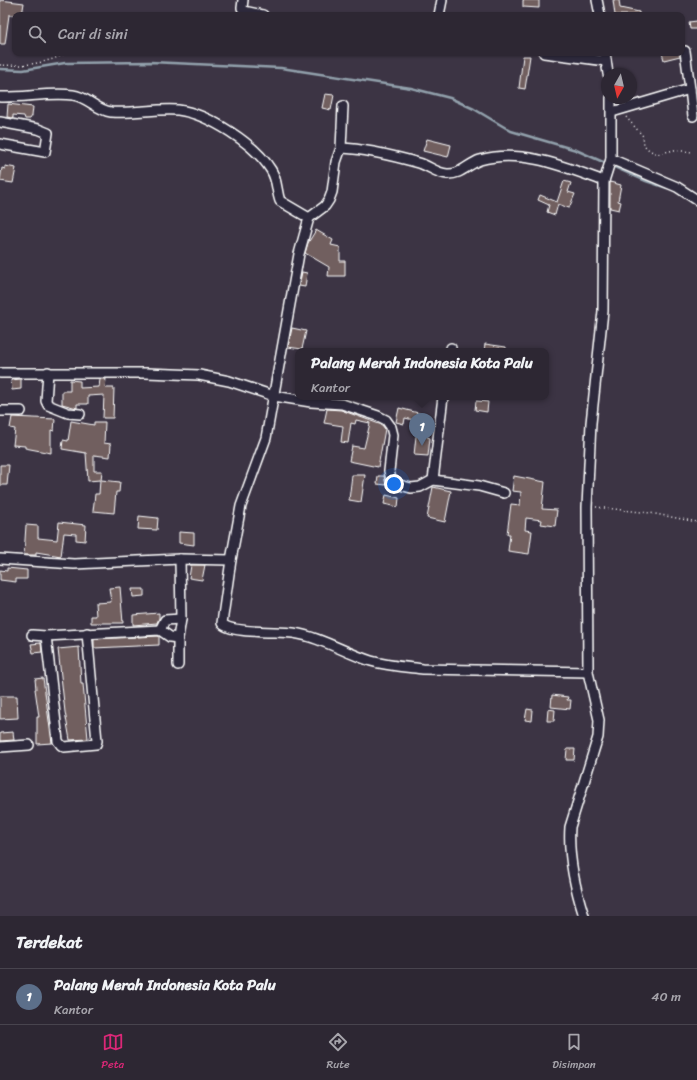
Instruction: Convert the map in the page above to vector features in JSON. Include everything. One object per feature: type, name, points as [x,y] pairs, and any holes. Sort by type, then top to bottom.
[{"type":"street","points":[[243,0],[242,8],[244,11],[249,12]]},
{"type":"street","points":[[440,12],[442,0]]},
{"type":"street","points":[[598,0],[600,12]]},
{"type":"street","points":[[685,51],[693,91],[693,116]]},
{"type":"street","points":[[590,56],[605,57],[607,68]]},
{"type":"street","points":[[612,112],[693,91]]},
{"type":"street","points":[[0,97],[50,94],[74,95],[82,97],[105,111],[121,112],[178,110],[195,113],[233,133],[262,159],[270,169],[278,184],[280,201],[309,218]]},
{"type":"street","points":[[584,916],[571,857],[569,838],[570,827],[598,737],[599,720],[588,672],[587,506],[591,423],[603,311],[604,181],[609,163],[611,104]]},
{"type":"street","points":[[343,106],[341,148],[336,162],[332,192],[329,200],[309,218],[299,254],[264,445],[241,506],[221,619],[224,627],[306,636],[373,662],[423,669],[588,672]]},
{"type":"street","points":[[0,122],[38,129],[48,133],[45,152],[0,144]]},
{"type":"street","points":[[341,148],[359,149],[421,163],[433,170],[448,174],[463,171],[480,160],[519,156],[604,181]]},
{"type":"street","points":[[609,163],[677,188],[697,200]]},
{"type":"street","points":[[48,372],[46,401],[48,405],[68,413],[80,414]]},
{"type":"street","points":[[0,373],[48,372],[199,375],[229,381],[274,396],[295,399]]},
{"type":"street","points":[[299,400],[342,404],[386,420],[391,427],[393,435],[389,471],[392,483],[411,488],[420,487],[433,480],[480,486],[504,493]]},
{"type":"street","points":[[433,480],[443,400]]},
{"type":"street","points":[[0,411],[21,411]]},
{"type":"street","points":[[0,559],[64,564],[180,559],[231,560]]},
{"type":"street","points":[[178,665],[178,638],[181,619],[180,559]]},
{"type":"street","points":[[160,630],[165,620],[181,619]]},
{"type":"street","points":[[32,635],[46,636],[160,630],[170,637],[178,638]]},
{"type":"street","points":[[46,636],[58,740],[64,747],[96,744],[97,741],[87,633]]},
{"type":"street","points":[[0,747],[29,745]]},
{"type":"path","points":[[0,65],[35,64],[62,56]]},
{"type":"path","points":[[622,110],[630,122],[643,136],[644,145],[649,150],[657,154],[674,150],[692,152]]},
{"type":"path","points":[[587,506],[650,513],[697,522]]},
{"type":"building","points":[[0,0],[24,3],[22,12],[12,12],[12,15],[9,15],[5,44],[0,44]]},
{"type":"building","points":[[523,0],[539,0],[539,8],[523,7]]},
{"type":"building","points":[[613,0],[619,0],[620,8],[639,12],[615,12]]},
{"type":"building","points":[[697,21],[697,29],[690,29],[689,22]]},
{"type":"building","points":[[523,56],[530,56],[525,89],[519,88]]},
{"type":"building","points":[[663,56],[680,56],[664,60]]},
{"type":"building","points":[[325,94],[334,95],[331,110],[322,108]]},
{"type":"building","points":[[8,104],[33,107],[32,116],[30,119],[25,119],[24,116],[13,115],[13,118],[7,117]]},
{"type":"building","points":[[427,139],[451,145],[448,157],[423,151]]},
{"type":"building","points":[[5,166],[16,168],[13,183],[0,181],[2,168],[5,169]]},
{"type":"building","points":[[564,181],[571,183],[568,192],[575,194],[569,208],[558,204],[555,215],[547,212],[549,205],[538,200],[540,195],[557,202]]},
{"type":"building","points":[[610,182],[621,185],[618,201],[621,202],[619,210],[610,208]]},
{"type":"building","points":[[316,230],[333,240],[331,245],[340,247],[340,261],[345,261],[345,276],[328,276],[329,267],[305,253],[308,243]]},
{"type":"building","points":[[302,272],[307,273],[305,287],[299,286]]},
{"type":"building","points":[[292,328],[306,331],[302,348],[288,347]]},
{"type":"building","points":[[485,344],[506,347],[506,348],[484,348]]},
{"type":"building","points":[[21,379],[21,389],[12,390],[11,380]]},
{"type":"building","points":[[100,379],[106,379],[105,388],[114,388],[113,418],[103,418],[104,395],[88,396],[88,404],[77,404],[77,408],[62,404],[62,391],[70,391],[70,380],[80,381],[80,388],[99,387]]},
{"type":"building","points":[[476,401],[488,402],[487,412],[475,410]]},
{"type":"building","points":[[399,408],[430,416],[427,437],[430,438],[428,456],[414,455],[416,436],[420,436],[422,422],[405,418],[404,424],[396,422]]},
{"type":"building","points":[[327,409],[341,410],[382,425],[385,429],[378,467],[349,461],[352,446],[364,448],[370,423],[356,420],[355,424],[351,423],[348,443],[341,442],[343,426],[324,423]]},
{"type":"building","points":[[12,417],[55,419],[54,431],[51,430],[51,453],[25,448],[25,446],[13,445],[15,429],[10,428]]},
{"type":"building","points":[[71,421],[94,425],[94,422],[105,422],[104,443],[111,444],[110,457],[94,455],[94,471],[102,471],[101,480],[120,482],[119,492],[116,492],[114,513],[93,511],[95,494],[99,494],[100,480],[88,481],[86,453],[62,449],[63,440],[68,441]]},
{"type":"building","points":[[0,465],[9,465],[7,485],[0,485]]},
{"type":"building","points":[[352,475],[365,475],[361,502],[349,500]]},
{"type":"building","points":[[378,476],[384,476],[386,485],[377,484]]},
{"type":"building","points":[[514,476],[545,482],[542,509],[557,510],[555,526],[541,524],[542,520],[526,518],[525,530],[532,531],[529,554],[508,551],[510,534],[507,534],[511,504],[520,505],[521,492],[512,491]]},
{"type":"building","points":[[433,487],[451,491],[445,522],[427,518]]},
{"type":"building","points":[[386,495],[399,498],[398,507],[384,504]]},
{"type":"building","points":[[139,516],[158,518],[157,530],[138,529]]},
{"type":"building","points":[[59,522],[86,525],[85,541],[76,540],[76,534],[64,533],[61,556],[36,552],[36,555],[24,555],[26,525],[38,526],[38,538],[57,540]]},
{"type":"building","points":[[179,532],[194,533],[194,545],[179,543]]},
{"type":"building","points":[[191,565],[205,565],[202,580],[189,578]]},
{"type":"building","points":[[7,568],[27,570],[27,579],[16,579],[16,582],[0,580],[0,570],[7,571]]},
{"type":"building","points":[[120,587],[123,623],[91,623],[91,616],[96,616],[95,603],[111,602],[109,588]]},
{"type":"building","points":[[132,589],[144,589],[144,596],[133,597]]},
{"type":"building","points":[[159,613],[157,623],[133,625],[133,615]]},
{"type":"building","points":[[159,636],[159,645],[94,648],[94,639]]},
{"type":"building","points":[[41,643],[42,652],[33,653],[31,644]]},
{"type":"building","points":[[79,647],[81,684],[83,684],[88,739],[70,740],[65,712],[58,649]]},
{"type":"building","points":[[43,678],[52,743],[37,744],[37,717],[39,717],[35,679]]},
{"type":"building","points":[[552,695],[568,697],[567,700],[571,700],[570,709],[551,707]]},
{"type":"building","points":[[0,696],[17,696],[18,718],[0,719]]},
{"type":"building","points":[[527,709],[533,710],[532,721],[525,720]]},
{"type":"building","points":[[548,709],[555,710],[554,721],[547,721]]},
{"type":"building","points":[[13,732],[14,740],[0,741],[0,733]]},
{"type":"building","points":[[567,749],[575,749],[574,760],[566,760]]},
{"type":"waterway","points":[[0,69],[23,70],[65,63],[150,62],[281,68],[411,88],[450,98],[474,109],[511,131],[576,150],[646,181],[667,188]]},
{"type":"place","name":"Palang Merah Indonesia Kota Palu","points":[[422,446]]}]
